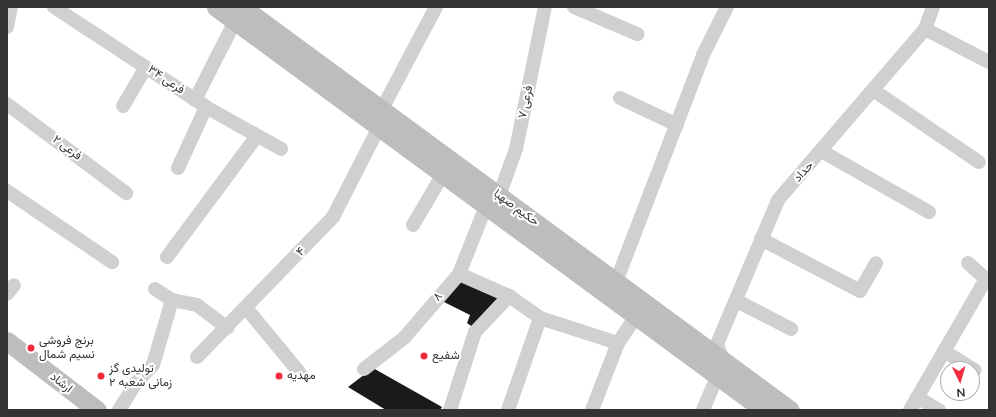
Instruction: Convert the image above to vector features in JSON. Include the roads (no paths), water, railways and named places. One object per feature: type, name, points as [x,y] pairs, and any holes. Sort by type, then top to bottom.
[{"type":"street","points":[[7,27],[11,7]]},
{"type":"street","name":"فرعی ۳۴","points":[[54,7],[200,103],[281,149]]},
{"type":"street","name":"حکیم صهبا","points":[[216,7],[243,11],[380,118],[493,201],[636,316],[720,369],[790,410]]},
{"type":"street","name":"۴","points":[[197,357],[247,309],[333,217],[380,118],[436,7]]},
{"type":"street","name":"فرعی ۷","points":[[493,201],[516,149],[545,7]]},
{"type":"street","points":[[574,7],[637,34]]},
{"type":"street","points":[[616,282],[676,125],[727,7]]},
{"type":"street","name":"حداد","points":[[720,369],[717,344],[737,301],[778,200],[823,152],[925,29],[933,7]]},
{"type":"street","points":[[178,168],[200,103],[243,11]]},
{"type":"street","points":[[925,29],[989,62]]},
{"type":"street","points":[[123,106],[146,67]]},
{"type":"street","points":[[873,90],[979,162]]},
{"type":"street","points":[[620,98],[676,125]]},
{"type":"street","name":"فرعی ۲","points":[[7,104],[126,193]]},
{"type":"street","name":"حکیم صهبا","points":[[380,118],[443,174],[493,201],[616,282],[720,369],[764,410]]},
{"type":"street","points":[[167,257],[257,136]]},
{"type":"street","points":[[823,152],[929,212]]},
{"type":"street","points":[[413,225],[443,174]]},
{"type":"street","points":[[7,192],[112,262]]},
{"type":"street","name":"۸","points":[[364,369],[404,338],[459,274],[493,201]]},
{"type":"street","points":[[761,239],[860,292],[876,263]]},
{"type":"street","points":[[910,410],[987,281],[968,263]]},
{"type":"street","points":[[459,274],[509,296],[540,318],[618,343]]},
{"type":"street","points":[[155,289],[172,300],[197,305],[227,328]]},
{"type":"street","points":[[450,410],[475,332],[509,296]]},
{"type":"street","points":[[118,410],[135,384],[152,365],[172,300]]},
{"type":"street","points":[[737,301],[791,329]]},
{"type":"street","points":[[247,309],[299,372]]},
{"type":"street","points":[[592,410],[618,343],[636,316]]},
{"type":"street","points":[[508,410],[540,318]]},
{"type":"street","name":"ارشاد","points":[[7,341],[89,408]]},
{"type":"street","points":[[944,351],[960,361]]},
{"type":"street","points":[[703,410],[720,369]]},
{"type":"street","points":[[917,397],[939,410]]},
{"type":"place","name":"برنج فروشی نسیم شمال","points":[[31,348]]},
{"type":"place","name":"شفیع","points":[[424,356]]},
{"type":"place","name":"تولیدی گز زمانی شعبه ۲","points":[[101,376]]},
{"type":"place","name":"مهدیه","points":[[279,376]]}]
